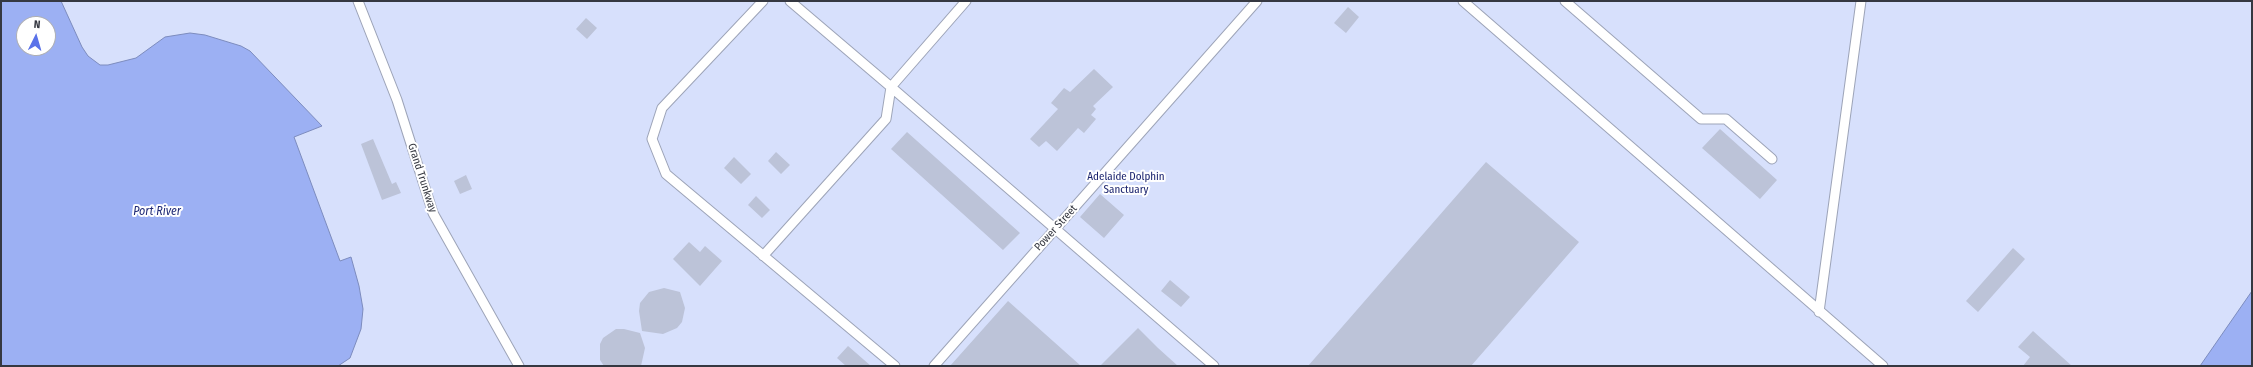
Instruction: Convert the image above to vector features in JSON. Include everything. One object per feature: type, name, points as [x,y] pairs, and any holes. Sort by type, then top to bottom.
[{"type":"lane","name":"Grand Trunkway","points":[[358,1],[397,100],[433,213],[519,366]]},
{"type":"lane","points":[[763,1],[662,108],[652,139],[666,174],[895,366]]},
{"type":"lane","points":[[790,1],[1214,366]]},
{"type":"lane","points":[[763,256],[886,118],[891,87],[966,1]]},
{"type":"lane","name":"Power Street","points":[[934,366],[1257,1]]},
{"type":"lane","points":[[1463,1],[1819,312],[1883,366]]},
{"type":"lane","points":[[1565,1],[1701,119],[1726,119],[1772,160]]},
{"type":"lane","points":[[1819,312],[1861,1]]},
{"type":"green space","name":"Adelaide Dolphin Sanctuary","points":[[1,1],[2252,1],[2252,366],[1,366]]},
{"type":"water","name":"Port River","points":[[1,1],[61,1],[82,47],[88,56],[100,65],[108,65],[136,58],[165,37],[190,33],[205,35],[241,46],[250,51],[322,126],[294,137],[340,261],[351,257],[359,286],[363,309],[361,329],[350,358],[338,366],[1,366]]},
{"type":"water","points":[[2252,291],[2252,366],[2200,366]]},
{"type":"building","points":[[1348,7],[1359,17],[1346,33],[1334,23]]},
{"type":"building","points":[[586,18],[597,28],[587,39],[576,29]]},
{"type":"building","points":[[1094,69],[1113,87],[1093,106],[1096,109],[1091,115],[1096,119],[1084,133],[1078,128],[1057,151],[1046,141],[1039,147],[1030,139],[1058,109],[1051,103],[1064,88],[1070,92]]},
{"type":"building","points":[[1720,129],[1777,180],[1760,199],[1702,148]]},
{"type":"building","points":[[907,132],[1020,233],[1003,250],[891,149]]},
{"type":"building","points":[[373,139],[392,184],[396,182],[401,193],[382,200],[361,144]]},
{"type":"building","points":[[776,152],[790,165],[781,174],[768,161]]},
{"type":"building","points":[[734,157],[751,174],[741,184],[724,168]]},
{"type":"building","points":[[1486,162],[1579,242],[1471,366],[1308,366]]},
{"type":"building","points":[[466,175],[472,189],[460,194],[454,181]]},
{"type":"building","points":[[1100,194],[1124,215],[1104,238],[1080,217]]},
{"type":"building","points":[[756,196],[770,210],[762,218],[748,205]]},
{"type":"building","points":[[689,242],[700,252],[705,246],[722,261],[700,286],[673,259]]},
{"type":"building","points":[[2013,248],[2025,259],[1978,312],[1966,301]]},
{"type":"building","points":[[1170,280],[1190,297],[1181,307],[1161,291]]},
{"type":"building","points":[[664,288],[680,292],[685,308],[682,322],[677,328],[663,334],[642,331],[639,311],[640,303],[649,292]]},
{"type":"building","points":[[1008,301],[1081,366],[950,366]]},
{"type":"building","points":[[1138,328],[1158,348],[1178,366],[1100,366]]},
{"type":"building","points":[[616,329],[624,329],[640,333],[645,348],[641,366],[604,366],[600,360],[600,344],[603,338]]},
{"type":"building","points":[[2033,331],[2072,366],[2023,366],[2030,357],[2018,347]]},
{"type":"building","points":[[848,346],[871,366],[846,366],[837,358]]}]
